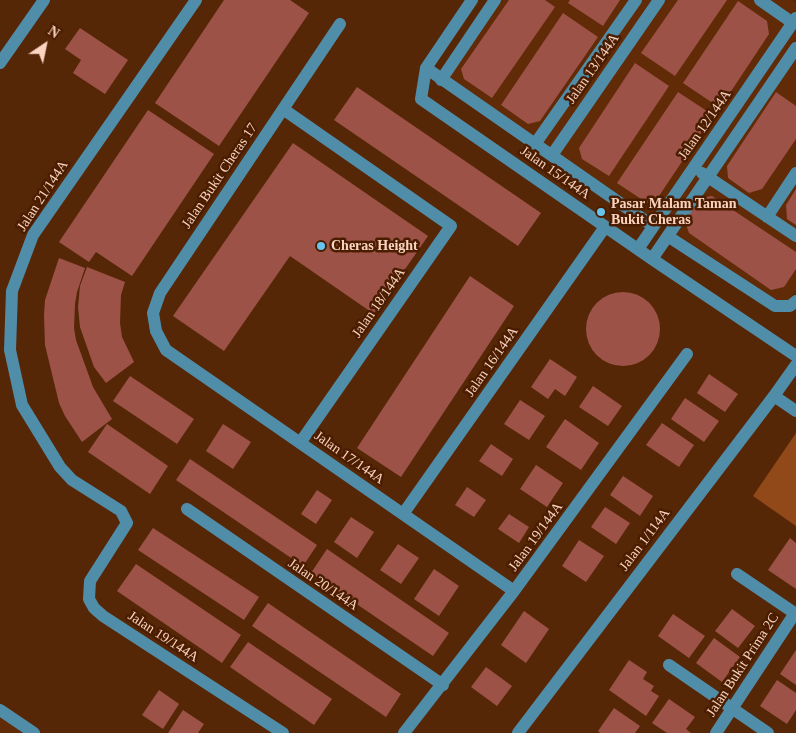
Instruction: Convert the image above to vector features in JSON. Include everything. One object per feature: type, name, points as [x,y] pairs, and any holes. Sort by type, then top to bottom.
[{"type":"street","points":[[0,63],[44,0]]},
{"type":"street","name":"Jalan 21/144A","points":[[103,616],[94,608],[89,599],[90,582],[128,523],[121,511],[65,474],[22,405],[10,350],[12,291],[33,235],[196,0]]},
{"type":"street","points":[[426,68],[472,0]]},
{"type":"street","points":[[441,80],[495,0]]},
{"type":"street","name":"Jalan 13/144A","points":[[535,144],[636,0]]},
{"type":"street","name":"Jalan 13/144A","points":[[552,155],[659,0]]},
{"type":"street","points":[[760,0],[795,20]]},
{"type":"street","name":"Jalan 12/144A","points":[[638,249],[795,20]]},
{"type":"street","name":"Jalan Bukit Cheras 17","points":[[166,350],[156,331],[153,313],[160,293],[340,24]]},
{"type":"street","points":[[652,259],[796,48]]},
{"type":"street","name":"Jalan 15/144A","points":[[653,226],[426,68],[421,99],[605,227],[796,356]]},
{"type":"street","name":"Jalan 18/144A","points":[[283,109],[451,226],[300,443]]},
{"type":"street","points":[[694,167],[796,236]]},
{"type":"street","points":[[767,216],[796,173]]},
{"type":"street","name":"Jalan 16/144A","points":[[403,514],[605,227]]},
{"type":"street","points":[[669,236],[774,306],[790,306],[796,302]]},
{"type":"street","name":"Jalan 17/144A","points":[[166,350],[514,591]]},
{"type":"street","name":"Jalan 19/144A","points":[[404,733],[514,591],[687,354]]},
{"type":"street","name":"Jalan 1/114A","points":[[522,730],[796,365]]},
{"type":"street","points":[[774,396],[796,411]]},
{"type":"street","name":"Jalan 20/144A","points":[[186,509],[442,685]]},
{"type":"street","points":[[737,574],[795,614]]},
{"type":"street","name":"Jalan Bukit Prima 2C","points":[[716,733],[795,614]]},
{"type":"street","name":"Jalan 19/144A","points":[[103,616],[283,733]]},
{"type":"street","points":[[669,665],[768,733]]},
{"type":"street","points":[[0,710],[32,732]]},
{"type":"shaded area","points":[[500,0],[792,0],[796,3],[796,290],[789,300],[776,301],[448,78]]},
{"type":"shaded area","points":[[796,433],[796,526],[753,496]]},
{"type":"shaded area","points":[[0,714],[28,733],[0,733]]},
{"type":"building","points":[[224,0],[290,0],[309,13],[219,146],[155,103]]},
{"type":"building","points":[[509,0],[545,0],[555,7],[492,98],[464,79],[461,69]]},
{"type":"building","points":[[570,0],[620,0],[603,26],[568,3]]},
{"type":"building","points":[[678,0],[727,0],[675,76],[641,53]]},
{"type":"building","points":[[738,1],[767,21],[769,34],[720,108],[683,83]]},
{"type":"building","points":[[563,13],[598,37],[540,121],[528,124],[501,105]]},
{"type":"building","points":[[80,28],[128,60],[105,94],[73,73],[81,60],[65,49]]},
{"type":"building","points":[[635,63],[669,86],[609,176],[582,159],[579,148]]},
{"type":"building","points":[[357,87],[541,213],[518,246],[334,120]]},
{"type":"building","points":[[678,92],[713,115],[655,202],[647,203],[617,183]]},
{"type":"building","points":[[776,92],[796,106],[796,139],[762,189],[749,193],[728,178],[727,166]]},
{"type":"building","points":[[148,110],[214,154],[132,276],[96,252],[89,262],[59,242]]},
{"type":"building","name":"Cheras Height","points":[[293,143],[428,236],[374,314],[290,256],[224,351],[173,316]]},
{"type":"building","points":[[796,189],[796,225],[787,219],[786,205]]},
{"type":"building","points":[[712,196],[796,252],[796,269],[784,287],[771,290],[689,233],[685,222],[699,198]]},
{"type":"building","points":[[59,258],[85,268],[75,304],[74,328],[76,340],[93,387],[112,419],[82,442],[59,403],[45,345],[45,300]]},
{"type":"building","points":[[87,267],[125,282],[121,295],[120,323],[122,337],[134,362],[106,383],[94,367],[80,327],[78,307],[80,286]]},
{"type":"building","points":[[470,276],[514,306],[401,477],[357,448]]},
{"type":"building","points":[[616,292],[630,292],[644,298],[654,308],[660,322],[658,343],[644,360],[630,366],[616,366],[602,360],[592,350],[586,336],[586,322],[592,308],[602,298]]},
{"type":"building","points":[[550,359],[577,377],[565,396],[555,389],[548,399],[531,387]]},
{"type":"building","points":[[709,374],[738,394],[725,412],[697,393]]},
{"type":"building","points":[[130,376],[194,419],[177,444],[113,401]]},
{"type":"building","points":[[593,386],[622,406],[608,426],[579,407]]},
{"type":"building","points":[[685,398],[719,421],[704,442],[671,419]]},
{"type":"building","points":[[520,400],[545,416],[529,440],[504,424]]},
{"type":"building","points":[[565,419],[599,443],[581,470],[546,447]]},
{"type":"building","points":[[662,423],[694,445],[679,467],[646,445]]},
{"type":"building","points":[[107,424],[168,466],[150,494],[88,452]]},
{"type":"building","points":[[223,424],[251,442],[233,469],[206,451]]},
{"type":"building","points":[[491,444],[513,459],[502,476],[479,461]]},
{"type":"building","points":[[190,459],[317,545],[303,566],[176,480]]},
{"type":"building","points":[[536,465],[563,483],[547,507],[520,489]]},
{"type":"building","points":[[623,476],[653,496],[640,516],[610,495]]},
{"type":"building","points":[[467,487],[486,500],[474,517],[455,505]]},
{"type":"building","points":[[317,490],[332,500],[316,524],[301,514]]},
{"type":"building","points":[[605,507],[630,523],[616,544],[591,527]]},
{"type":"building","points":[[509,514],[529,527],[519,543],[498,529]]},
{"type":"building","points":[[351,517],[374,532],[357,558],[334,542]]},
{"type":"building","points":[[153,528],[259,597],[244,620],[138,550]]},
{"type":"building","points":[[790,538],[796,543],[796,589],[768,570]]},
{"type":"building","points":[[579,540],[604,556],[586,582],[562,566]]},
{"type":"building","points":[[398,544],[419,558],[401,584],[380,570]]},
{"type":"building","points":[[327,549],[449,633],[433,656],[311,573]]},
{"type":"building","points":[[136,564],[241,635],[222,663],[117,591]]},
{"type":"building","points":[[434,569],[459,586],[439,616],[414,599]]},
{"type":"building","points":[[268,603],[401,694],[386,717],[252,626]]},
{"type":"building","points":[[732,609],[755,626],[738,648],[715,631]]},
{"type":"building","points":[[524,611],[549,629],[526,663],[501,645]]},
{"type":"building","points":[[673,614],[705,636],[689,658],[658,636]]},
{"type":"building","points":[[714,638],[740,657],[722,682],[696,663]]},
{"type":"building","points":[[248,642],[332,699],[314,725],[230,667]]},
{"type":"building","points":[[796,650],[796,685],[780,674]]},
{"type":"building","points":[[629,660],[647,672],[643,679],[654,686],[651,691],[659,696],[646,716],[609,690]]},
{"type":"building","points":[[486,667],[512,686],[497,706],[471,687]]},
{"type":"building","points":[[777,680],[796,693],[796,710],[787,724],[760,706]]},
{"type":"building","points":[[159,690],[179,704],[163,729],[142,715]]},
{"type":"building","points":[[669,699],[695,717],[686,729],[691,733],[667,733],[652,723]]},
{"type":"building","points":[[614,708],[640,726],[635,733],[600,733],[598,731]]},
{"type":"building","points":[[183,710],[204,724],[198,733],[168,733]]},
{"type":"place","name":"Pasar Malam Taman Bukit Cheras","points":[[601,212]]},
{"type":"place","name":"Cheras Height","points":[[321,246]]}]
